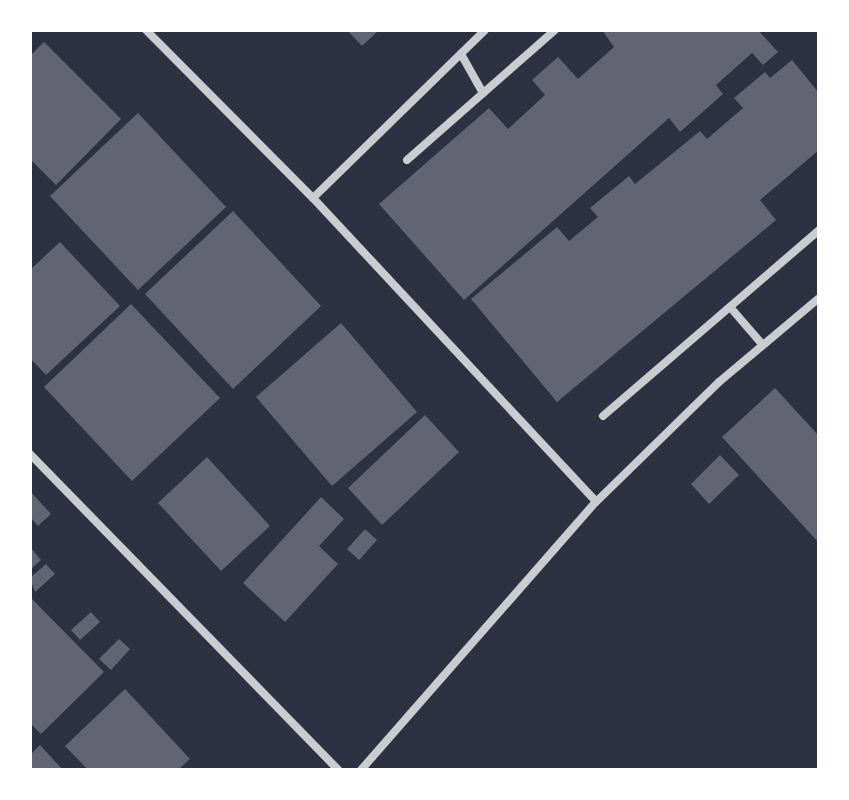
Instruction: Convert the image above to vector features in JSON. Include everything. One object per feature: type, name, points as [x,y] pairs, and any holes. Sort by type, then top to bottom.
[{"type":"street","points":[[146,30],[313,198],[596,502]]},
{"type":"street","points":[[313,198],[485,30]]},
{"type":"street","points":[[407,160],[555,30]]},
{"type":"street","points":[[461,54],[483,93]]},
{"type":"street","points":[[603,416],[819,230]]},
{"type":"street","points":[[361,770],[596,502],[762,344],[819,298]]},
{"type":"street","points":[[730,307],[762,344]]},
{"type":"street","points":[[30,454],[338,770]]},
{"type":"building","points":[[347,30],[379,30],[362,46]]},
{"type":"building","points":[[602,30],[758,30],[778,52],[763,65],[752,53],[716,85],[723,94],[680,132],[669,118],[464,300],[379,204],[489,108],[508,129],[545,95],[532,80],[558,57],[578,79],[614,47]]},
{"type":"building","points":[[44,42],[121,119],[56,185],[30,159],[30,56]]},
{"type":"building","points":[[792,60],[819,93],[819,150],[760,200],[776,220],[557,402],[471,299],[557,227],[569,241],[598,217],[590,208],[629,176],[635,184],[700,131],[707,139],[743,108],[734,98],[765,72],[770,78]]},
{"type":"building","points":[[138,113],[226,207],[138,290],[50,196]]},
{"type":"building","points":[[233,211],[321,306],[233,389],[145,294]]},
{"type":"building","points":[[60,242],[120,306],[46,375],[30,358],[30,270]]},
{"type":"building","points":[[131,304],[220,398],[132,481],[44,387]]},
{"type":"building","points":[[341,323],[417,412],[332,486],[256,397]]},
{"type":"building","points":[[775,388],[819,436],[819,543],[722,437]]},
{"type":"building","points":[[425,415],[459,452],[382,525],[348,488]]},
{"type":"building","points":[[720,455],[739,475],[709,504],[691,484]]},
{"type":"building","points":[[207,457],[270,526],[221,571],[158,503]]},
{"type":"building","points":[[30,491],[51,514],[38,526],[30,517]]},
{"type":"building","points":[[321,497],[344,519],[319,546],[338,564],[285,622],[243,583]]},
{"type":"building","points":[[365,529],[377,540],[359,560],[347,549]]},
{"type":"building","points":[[30,547],[41,560],[30,570]]},
{"type":"building","points":[[46,564],[55,574],[35,592],[30,578]]},
{"type":"building","points":[[30,597],[104,672],[41,734],[30,723]]},
{"type":"building","points":[[91,612],[100,622],[80,640],[71,630]]},
{"type":"building","points":[[119,639],[130,649],[111,670],[99,659]]},
{"type":"building","points":[[125,689],[190,759],[178,770],[88,770],[65,746]]},
{"type":"building","points":[[40,745],[63,770],[30,770],[30,755]]}]
